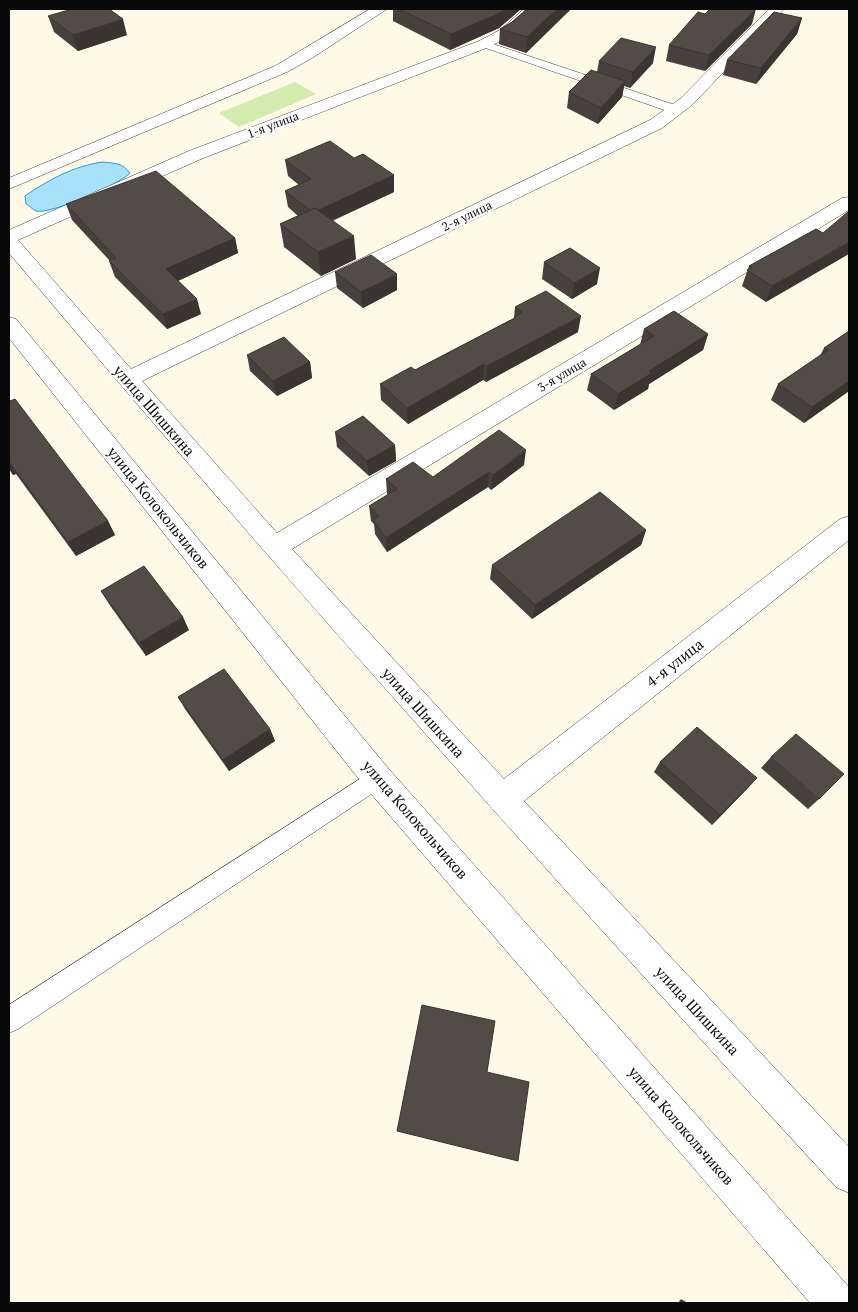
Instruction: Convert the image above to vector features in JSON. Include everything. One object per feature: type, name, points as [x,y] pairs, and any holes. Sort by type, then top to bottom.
[{"type":"street","points":[[9,184],[281,69],[380,9]]},
{"type":"street","name":"1-я улица","points":[[9,237],[195,155],[484,44],[505,33],[532,9]]},
{"type":"street","name":"2-я улица","points":[[126,380],[656,124],[677,110],[777,9]]},
{"type":"street","name":"3-я улица","points":[[275,547],[849,202]]},
{"type":"street","name":"улица Шишкина","points":[[9,241],[126,380],[501,800],[849,1174]]},
{"type":"street","name":"улица Колокольчиков","points":[[9,324],[377,778],[836,1303]]},
{"type":"street","name":"4-я улица","points":[[501,800],[849,526]]},
{"type":"lane","points":[[484,44],[677,110]]},
{"type":"lane","points":[[9,1020],[377,778]]},
{"type":"green space","points":[[295,82],[316,94],[239,127],[219,113]]},
{"type":"water","points":[[102,162],[121,165],[130,173],[100,191],[69,204],[44,211],[36,211],[26,204],[25,196],[52,179],[71,170]]},
{"type":"building","points":[[72,9],[109,9],[123,19],[73,35],[48,16]]},
{"type":"building","points":[[399,9],[505,9],[500,13],[451,34]]},
{"type":"building","points":[[527,9],[557,9],[527,37],[500,29],[512,22]]},
{"type":"building","points":[[710,9],[756,9],[709,55],[669,45],[698,12],[705,14]]},
{"type":"building","points":[[774,12],[802,18],[761,68],[727,60]]},
{"type":"building","points":[[621,38],[656,47],[633,72],[599,61]]},
{"type":"building","points":[[591,70],[625,81],[601,108],[569,92]]},
{"type":"building","points":[[330,141],[354,158],[363,154],[394,175],[319,210],[315,208],[310,210],[285,191],[311,179],[285,160]]},
{"type":"building","points":[[156,171],[235,238],[166,269],[197,299],[163,314],[109,261],[116,258],[66,204]]},
{"type":"building","points":[[315,208],[354,236],[318,252],[280,224]]},
{"type":"building","points":[[849,211],[849,242],[772,286],[747,270],[752,268],[749,266],[816,229],[823,233]]},
{"type":"building","points":[[570,248],[600,268],[574,283],[544,262]]},
{"type":"building","points":[[371,255],[397,274],[361,292],[335,272]]},
{"type":"building","points":[[546,291],[581,316],[487,366],[484,364],[407,408],[380,384],[411,367],[415,370],[513,319],[522,312],[515,307]]},
{"type":"building","points":[[674,311],[708,334],[649,371],[652,373],[618,394],[591,374],[654,336],[644,329]]},
{"type":"building","points":[[849,331],[849,381],[812,407],[778,384],[828,350],[824,348]]},
{"type":"building","points":[[284,337],[310,362],[273,381],[247,355]]},
{"type":"building","points":[[9,399],[10,401],[15,399],[108,521],[68,542],[9,462]]},
{"type":"building","points":[[363,416],[395,445],[367,461],[335,432]]},
{"type":"building","points":[[499,430],[526,450],[493,475],[489,472],[386,538],[373,520],[379,516],[369,506],[397,489],[386,479],[413,462],[433,477]]},
{"type":"building","points":[[600,492],[646,530],[535,605],[492,565]]},
{"type":"building","points":[[144,566],[183,617],[139,643],[101,591]]},
{"type":"building","points":[[224,669],[270,729],[223,760],[178,697]]},
{"type":"building","points":[[697,727],[757,778],[720,815],[660,762]]},
{"type":"building","points":[[796,734],[844,774],[819,799],[771,757]]},
{"type":"building","points":[[422,1005],[495,1021],[487,1072],[529,1082],[518,1161],[397,1131]]}]
